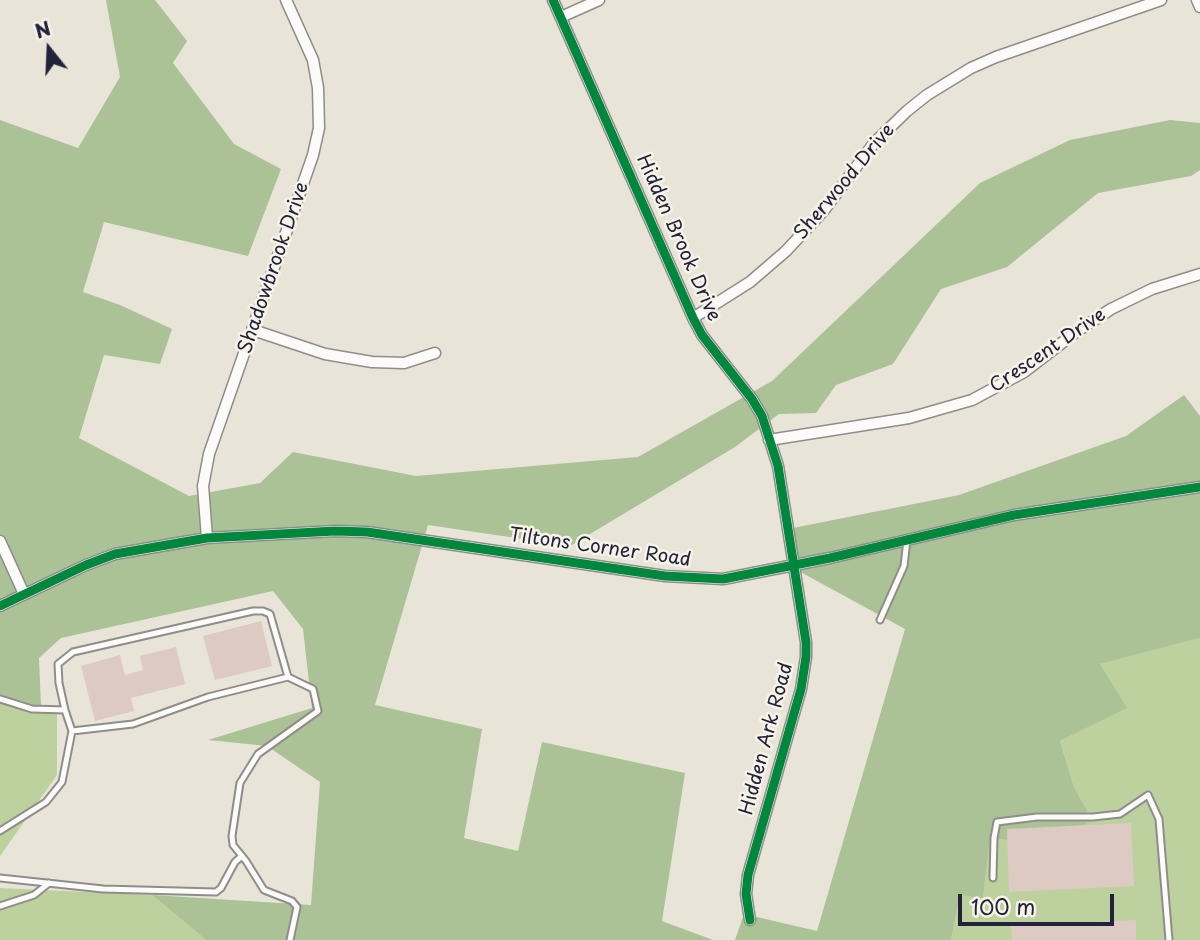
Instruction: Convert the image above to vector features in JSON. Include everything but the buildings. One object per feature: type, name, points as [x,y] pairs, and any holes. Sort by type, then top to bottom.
[{"type":"street","name":"Shadowbrook Drive","points":[[207,538],[205,471],[313,155],[319,128],[318,88],[313,60],[286,0]]},
{"type":"street","name":"Hidden Brook Drive","points":[[554,0],[693,318],[702,335],[762,416],[778,466],[794,565]]},
{"type":"street","points":[[561,17],[598,0]]},
{"type":"street","name":"Sherwood Drive","points":[[693,318],[750,282],[786,251],[825,209],[874,143],[927,94],[971,68],[996,57],[1161,0]]},
{"type":"street","points":[[1197,0],[1200,7]]},
{"type":"street","name":"Crescent Drive","points":[[769,440],[909,418],[972,400],[1024,372],[1111,309],[1152,289],[1200,274]]},
{"type":"street","points":[[253,330],[325,354],[360,360],[404,363],[435,353]]},
{"type":"street","name":"Tiltons Corner Road","points":[[0,606],[86,565],[116,554],[207,538],[335,531],[367,532],[701,579],[731,578],[1014,515],[1200,487]]},
{"type":"street","points":[[0,541],[24,594]]},
{"type":"street","name":"Hidden Ark Road","points":[[750,920],[746,894],[748,876],[805,670],[806,642],[794,565]]},
{"type":"lane","points":[[880,620],[904,566],[907,540]]},
{"type":"lane","points":[[0,831],[46,802],[62,782],[72,731],[65,710],[58,664],[67,655],[253,611],[263,611],[270,614],[276,628],[288,677]]},
{"type":"lane","points":[[72,731],[133,724],[208,698],[288,677],[313,690],[318,711],[258,754],[240,783],[232,836],[233,845],[264,890],[292,901],[297,907],[290,940]]},
{"type":"lane","points":[[0,699],[32,709],[65,710]]},
{"type":"lane","points":[[993,878],[997,822],[1037,817],[1120,814],[1148,795],[1159,819],[1169,940]]},
{"type":"lane","points":[[0,878],[103,889],[216,892],[235,862],[243,856]]},
{"type":"lane","points":[[0,906],[34,895],[49,883]]},
{"type":"green space","points":[[106,0],[155,0],[187,41],[173,63],[234,144],[281,169],[248,256],[104,222],[83,292],[120,305],[172,329],[160,364],[104,355],[79,438],[189,496],[260,483],[293,452],[416,476],[638,457],[772,381],[980,183],[1070,140],[1170,120],[1200,123],[1200,170],[1191,176],[1098,193],[1007,267],[941,289],[893,364],[836,385],[816,413],[779,414],[735,447],[570,546],[428,525],[375,705],[482,729],[464,838],[518,851],[542,742],[685,773],[662,921],[713,940],[206,940],[152,895],[311,905],[320,782],[267,746],[208,740],[312,708],[303,629],[273,591],[61,638],[39,658],[41,707],[0,697],[0,120],[78,148],[120,77]]},
{"type":"green space","points":[[1184,395],[1200,416],[1200,638],[1100,664],[1127,708],[1060,741],[1074,787],[1087,810],[1086,823],[1066,843],[990,839],[983,898],[960,895],[951,940],[735,940],[744,914],[817,931],[905,629],[795,569],[788,529],[959,495],[1126,436]]},
{"type":"green space","points":[[1200,638],[1200,940],[951,940],[960,895],[983,897],[990,839],[1065,843],[1087,810],[1074,787],[1060,741],[1126,708],[1099,664]]},
{"type":"green space","points":[[0,697],[57,708],[57,775],[0,856]]},
{"type":"green space","points":[[0,888],[152,895],[206,940],[0,940]]},
{"type":"cycle path","points":[[553,0],[693,318],[702,335],[762,416],[778,466],[806,642],[806,657],[801,689],[748,875],[746,894],[750,920]]},
{"type":"cycle path","points":[[0,606],[115,554],[207,538],[335,531],[367,532],[665,576],[723,579],[830,558],[1014,515],[1200,487]]}]
